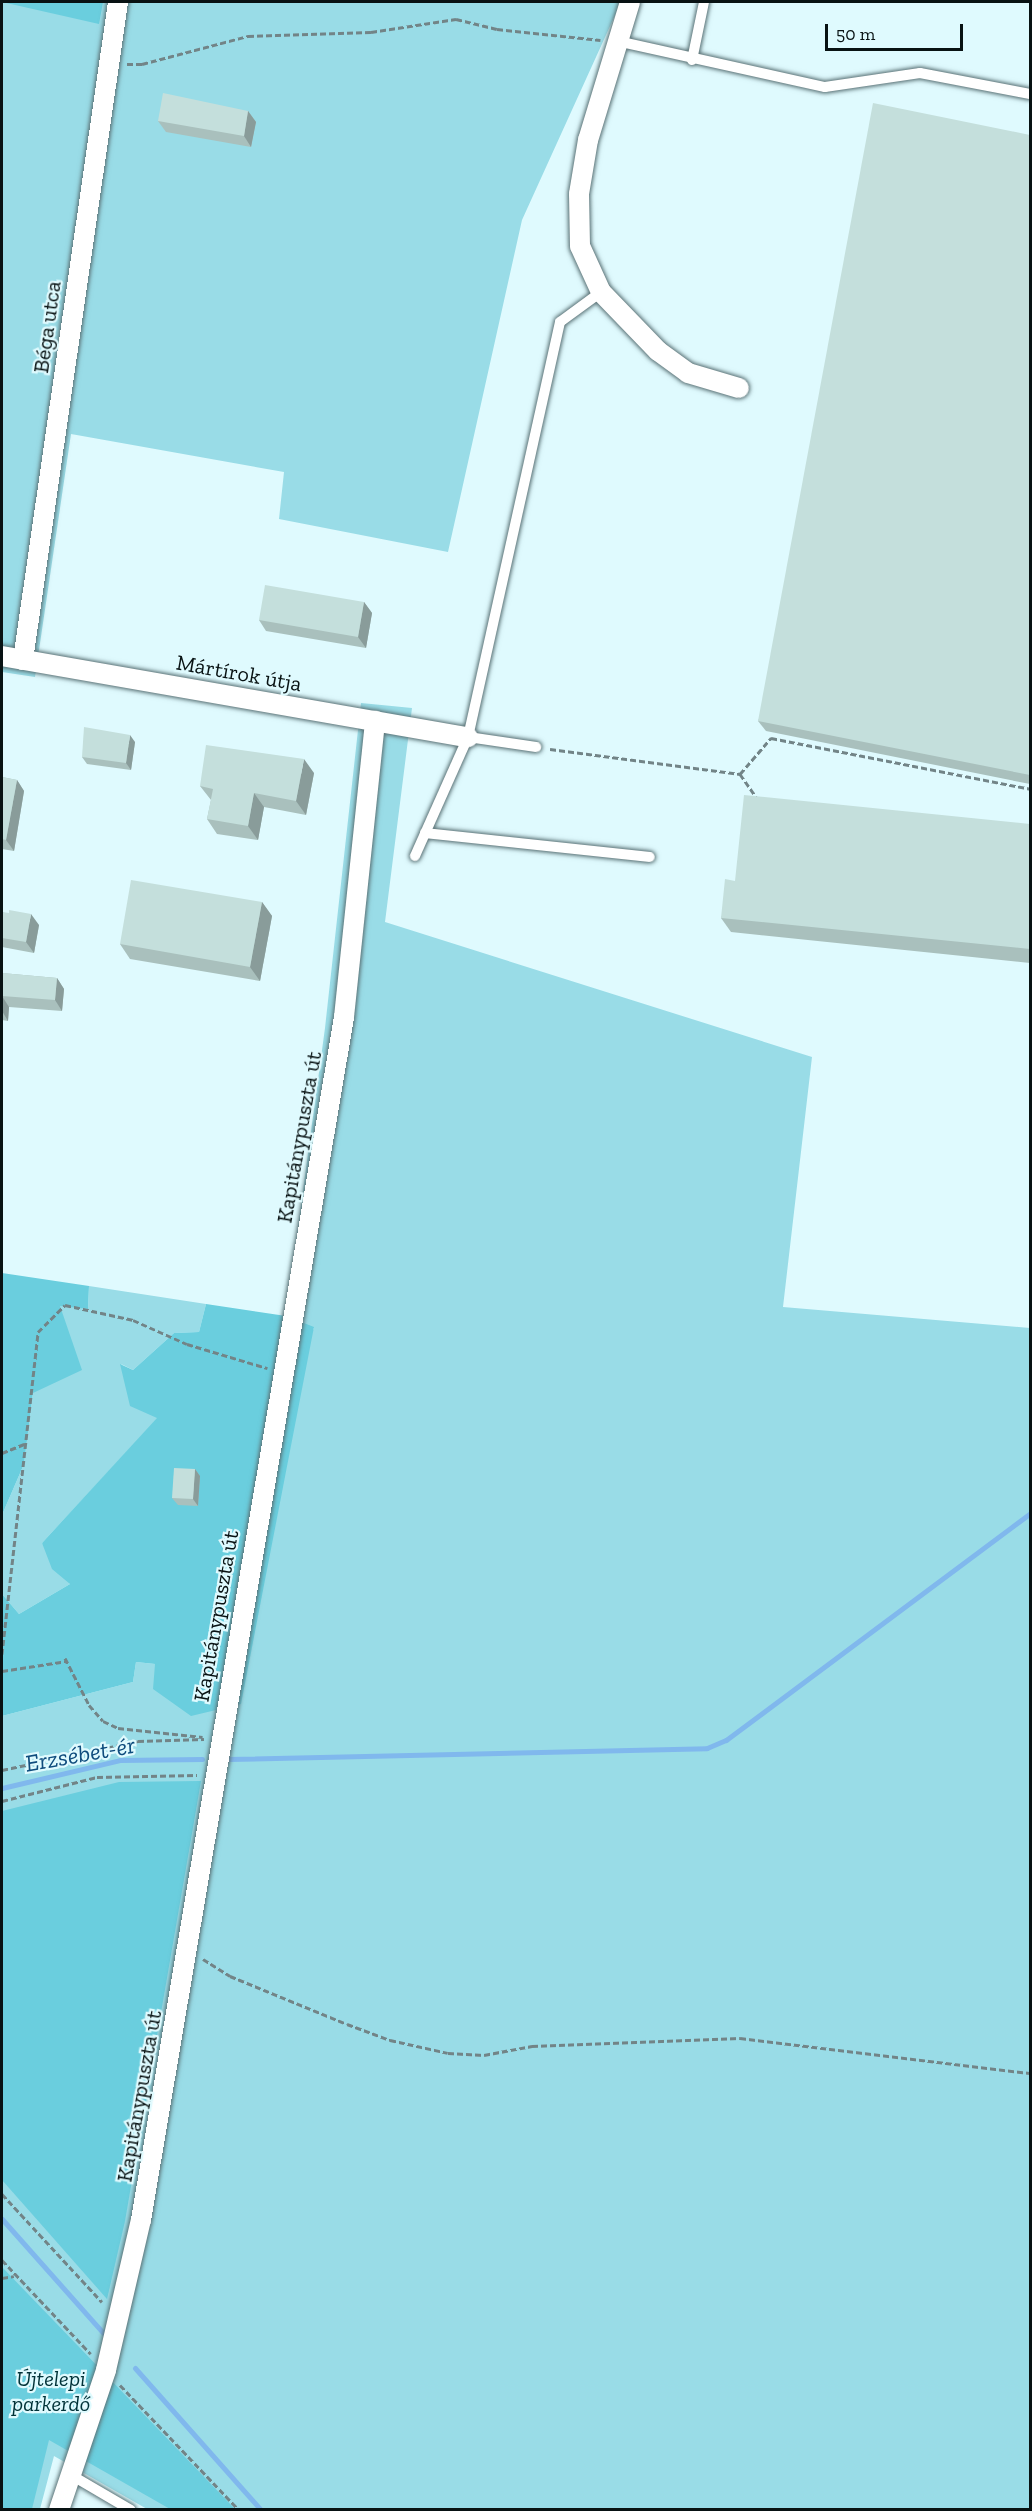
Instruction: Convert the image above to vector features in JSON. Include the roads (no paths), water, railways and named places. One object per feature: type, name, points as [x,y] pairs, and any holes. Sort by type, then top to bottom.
[{"type":"street","name":"Béga utca","points":[[23,660],[118,2]]},
{"type":"street","points":[[630,2],[588,140],[579,194],[580,246],[601,292],[626,321],[688,373],[739,388]]},
{"type":"street","name":"Mártírok útja","points":[[2,656],[468,737]]},
{"type":"street","name":"Kapitánypuszta út","points":[[59,2510],[106,2370],[141,2220],[189,1950],[220,1739],[344,1017],[375,721]]},
{"type":"lane","points":[[692,60],[704,2]]},
{"type":"lane","points":[[617,41],[692,60],[825,87],[920,73],[1030,94]]},
{"type":"lane","points":[[415,856],[468,737],[560,322],[601,292]]},
{"type":"lane","points":[[468,737],[536,747]]},
{"type":"lane","points":[[425,833],[650,857]]},
{"type":"lane","points":[[71,2475],[131,2510]]},
{"type":"waterway","points":[[229,1759],[707,1748],[726,1740],[1030,1513]]},
{"type":"waterway","name":"Erzsébet-ér","points":[[2,1788],[120,1760],[202,1759]]},
{"type":"waterway","points":[[2,2219],[105,2335]]},
{"type":"waterway","points":[[135,2368],[261,2510]]},
{"type":"park label","name":"Újtelepi parkerdő","points":[[51,2390]]}]
